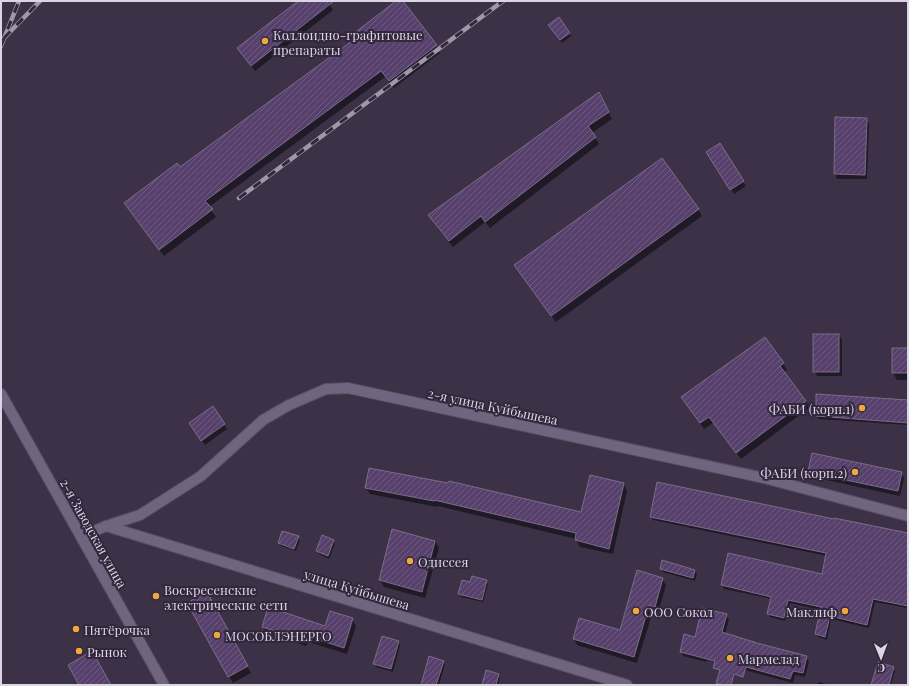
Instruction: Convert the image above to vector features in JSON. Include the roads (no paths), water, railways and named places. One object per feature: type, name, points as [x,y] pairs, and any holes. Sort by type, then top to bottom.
[{"type":"street","name":"2-я улица Куйбышева","points":[[106,526],[140,515],[201,476],[263,420],[289,405],[326,389],[348,388],[764,478],[908,516]]},
{"type":"street","name":"2-я Заводская улица","points":[[1,394],[164,685]]},
{"type":"street","points":[[81,537],[106,526]]},
{"type":"street","name":"улица Куйбышева","points":[[106,526],[627,685]]},
{"type":"railway","points":[[1,46],[19,1]]},
{"type":"railway","points":[[4,38],[40,1]]},
{"type":"railway","points":[[239,198],[503,1]]},
{"type":"place","name":"Коллоидно-графитовые препараты","points":[[265,41]]},
{"type":"place","name":"ФАБИ (корп.1)","points":[[862,408]]},
{"type":"place","name":"ФАБИ (корп.2)","points":[[855,472]]},
{"type":"place","name":"Одиссея","points":[[410,561]]},
{"type":"place","name":"Воскресенские электрические сети","points":[[156,596]]},
{"type":"place","name":"ООО Сокол","points":[[636,611]]},
{"type":"place","name":"Маклиф","points":[[845,611]]},
{"type":"place","name":"Пятёрочка","points":[[76,629]]},
{"type":"place","name":"МОСОБЛЭНЕРГО","points":[[217,635]]},
{"type":"place","name":"Рынок","points":[[79,651]]},
{"type":"place","name":"Мармелад","points":[[730,658]]}]
